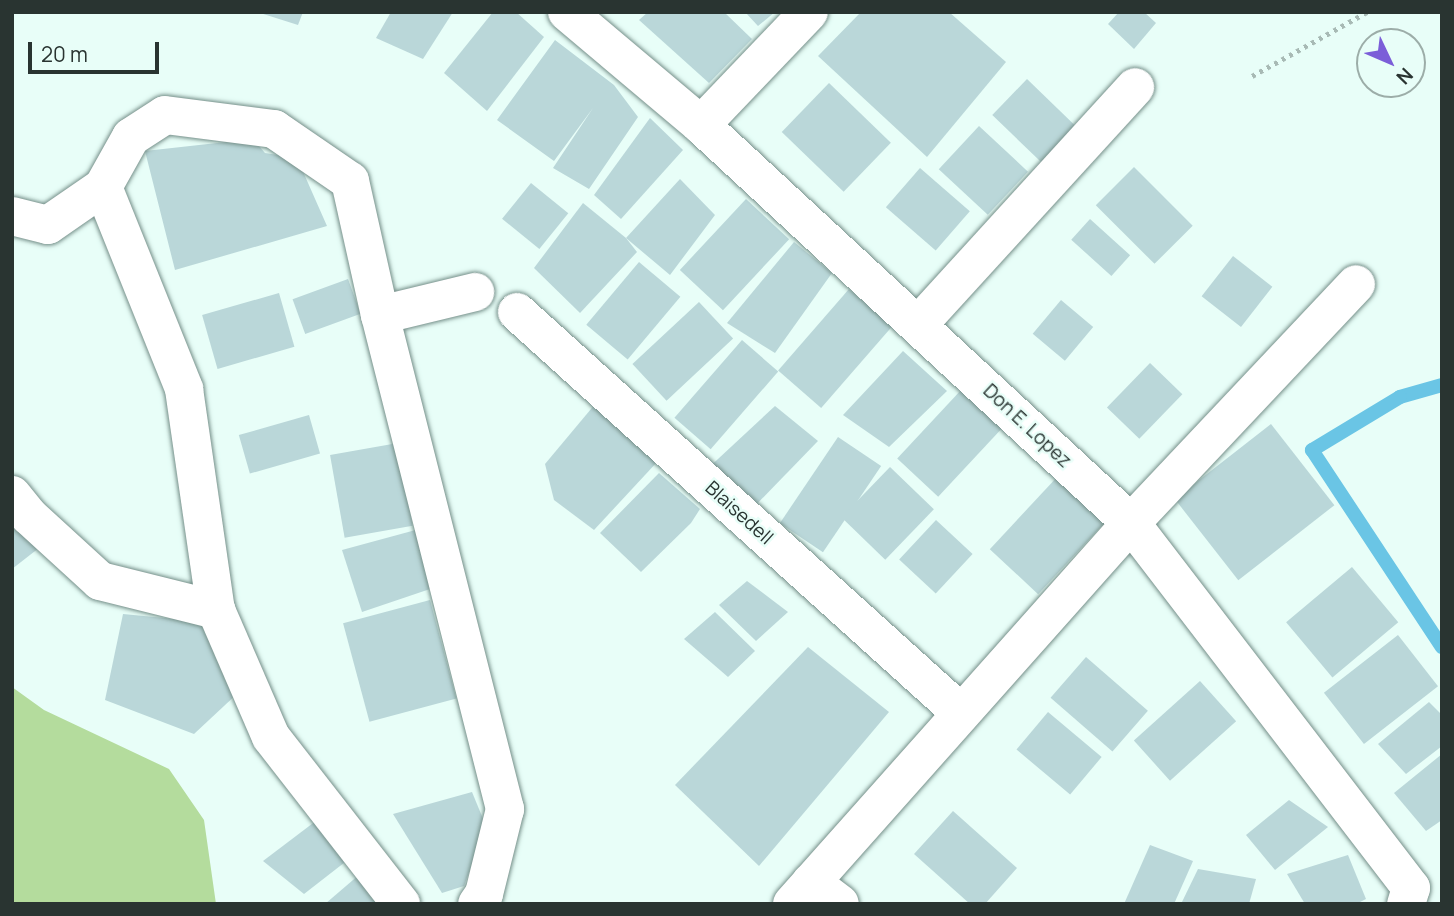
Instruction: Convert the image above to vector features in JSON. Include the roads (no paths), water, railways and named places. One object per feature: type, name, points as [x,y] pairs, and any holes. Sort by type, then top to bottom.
[{"type":"street","name":"Don E. Lopez","points":[[568,12],[701,125],[1131,523],[1411,888],[1406,904]]},
{"type":"street","points":[[701,125],[809,12]]},
{"type":"street","points":[[918,325],[1135,87]]},
{"type":"street","points":[[12,216],[48,225],[103,187],[131,137],[165,115],[274,129],[350,181],[380,315],[505,809],[484,894],[477,904]]},
{"type":"street","points":[[103,187],[184,389],[216,610],[271,737],[401,904]]},
{"type":"street","points":[[814,896],[961,713],[1131,523],[1356,284]]},
{"type":"street","points":[[380,315],[475,292]]},
{"type":"street","name":"Blaisedell","points":[[517,312],[961,713]]},
{"type":"street","points":[[12,495],[29,516],[100,581],[216,610]]},
{"type":"waterway","points":[[1442,385],[1400,397],[1312,450],[1442,647]]}]
